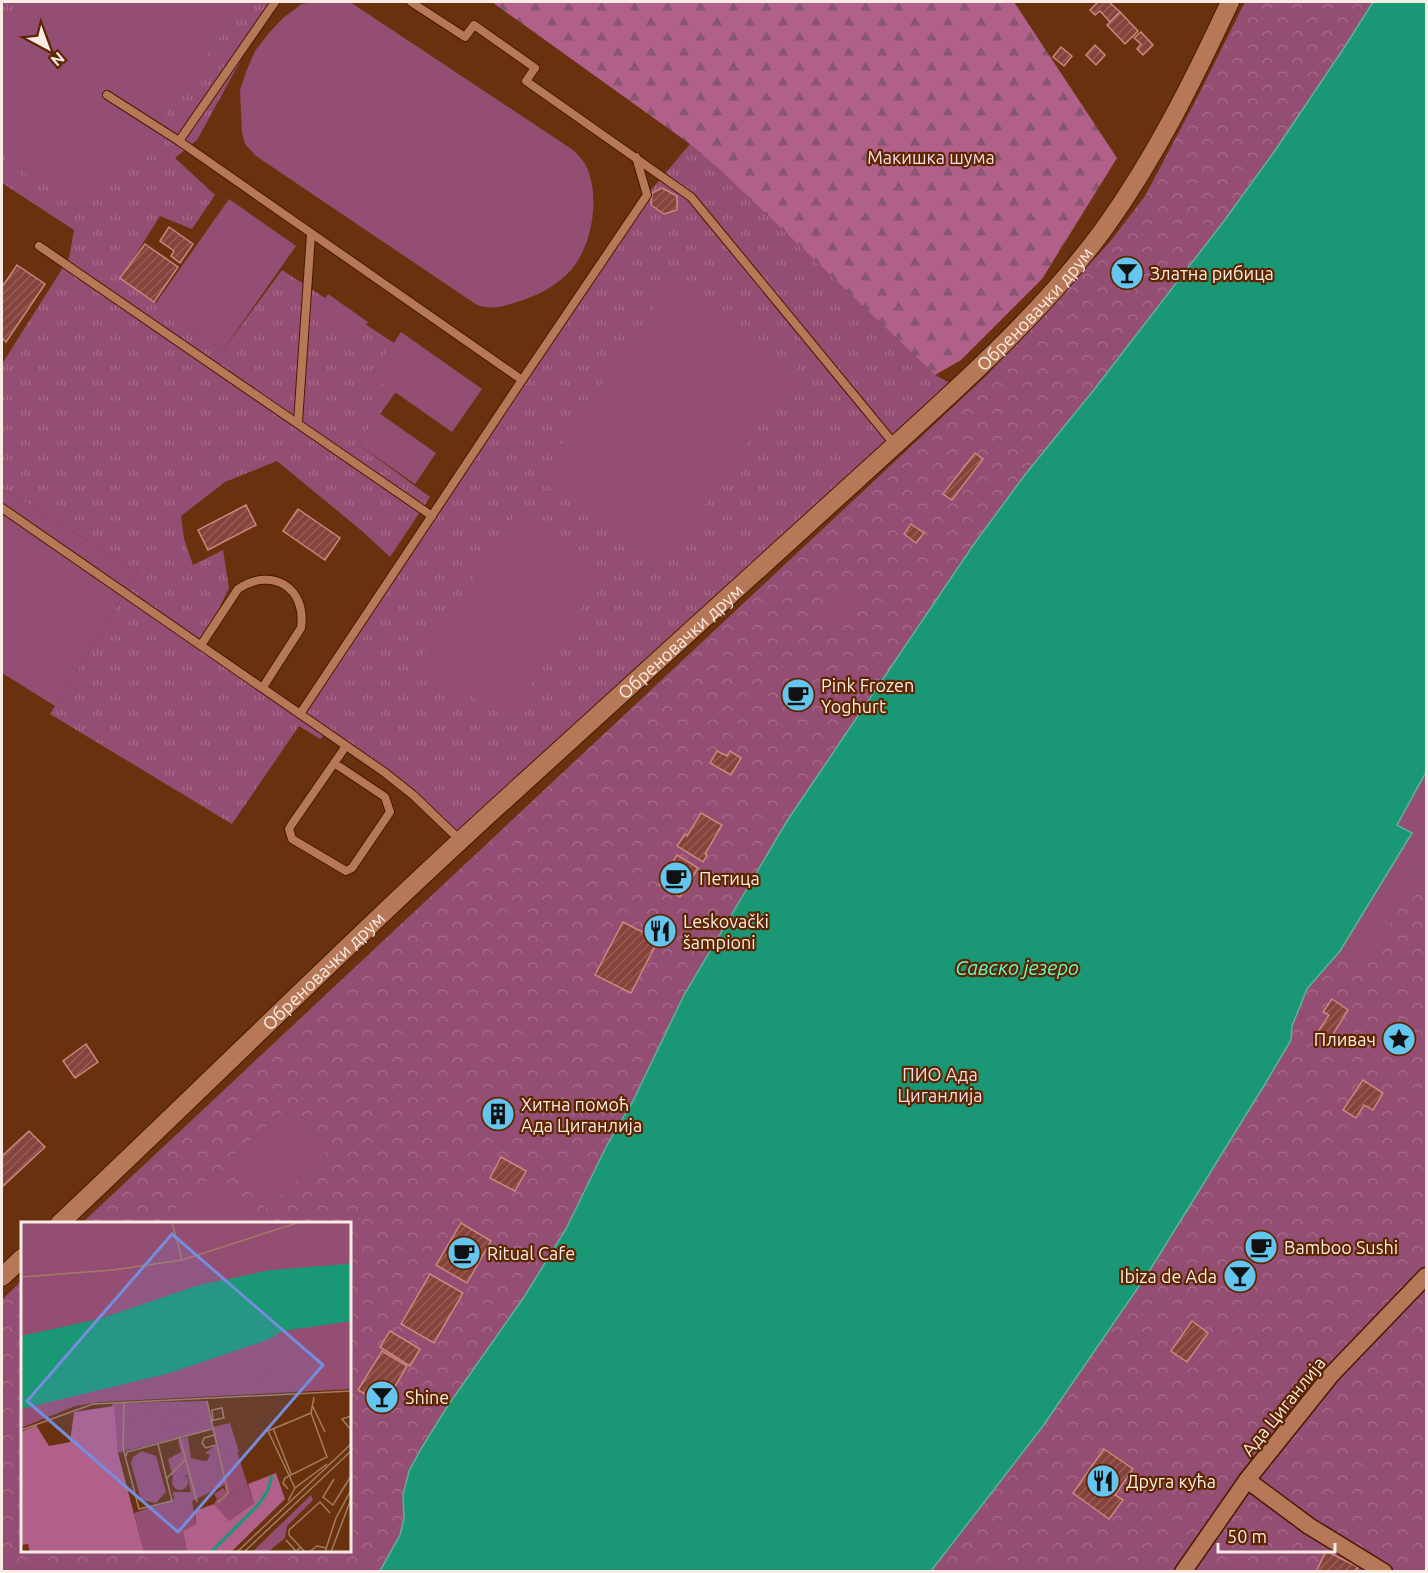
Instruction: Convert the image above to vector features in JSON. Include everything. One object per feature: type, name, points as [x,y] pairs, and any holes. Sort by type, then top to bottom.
[{"type":"street","name":"Обреновачки друм","points":[[61,1222],[460,840],[895,445],[971,374],[1054,290],[1106,225],[1153,154],[1192,81],[1230,2]]},
{"type":"street","points":[[2,1277],[21,1259]]},
{"type":"street","name":"Ада Циганлија","points":[[1183,1572],[1247,1480],[1331,1375],[1426,1276]]},
{"type":"street","points":[[1247,1480],[1309,1526],[1384,1572]]},
{"type":"lane","points":[[179,141],[275,2]]},
{"type":"lane","points":[[411,2],[465,37],[474,25],[535,68],[526,81],[691,197],[895,445]]},
{"type":"lane","points":[[108,95],[179,141],[522,380]]},
{"type":"lane","points":[[300,714],[648,195],[636,157]]},
{"type":"lane","points":[[298,422],[311,234]]},
{"type":"lane","points":[[39,246],[432,516]]},
{"type":"lane","points":[[2,508],[346,746],[413,795],[460,840]]},
{"type":"lane","points":[[201,645],[238,589],[247,583],[258,579],[269,579],[289,588],[297,596],[301,606],[303,617],[301,628],[263,687]]},
{"type":"lane","points":[[334,763],[384,797],[390,812],[349,870],[342,870],[292,839],[289,829],[334,763],[346,746]]},
{"type":"green space","points":[[2,2],[273,2],[197,140],[175,158],[215,195],[192,229],[160,216],[121,278],[223,350],[282,270],[394,343],[372,376],[396,392],[358,444],[430,497],[390,557],[277,461],[225,482],[181,516],[184,539],[193,565],[223,550],[229,588],[201,645],[300,713],[647,195],[690,144],[935,375],[957,387],[460,840],[413,795],[327,733],[320,739],[299,726],[232,824],[50,714],[138,572],[2,488],[2,364],[69,258],[74,230],[2,183]]},
{"type":"green space","points":[[22,2],[245,2],[120,179],[100,189],[85,190],[54,186],[38,180],[12,164],[2,154],[2,31]]},
{"type":"green space","points":[[350,2],[573,150],[585,164],[590,176],[593,204],[590,232],[585,246],[566,275],[547,289],[525,300],[497,307],[477,305],[256,156],[245,144],[242,133],[240,90],[255,51],[283,18],[302,4]]},
{"type":"green space","name":"Макишка шума","points":[[492,2],[1014,2],[1117,158],[1042,279],[961,360],[935,375],[690,144]]},
{"type":"green space","name":"ПИО Ада Циганлија","points":[[1245,2],[1426,2],[1426,1571],[2,1572],[2,1300],[21,1281],[21,1552],[351,1552],[351,1222],[83,1222],[986,376],[1109,243],[1145,196]]},
{"type":"green space","points":[[229,199],[296,246],[223,350],[156,303]]},
{"type":"green space","points":[[670,283],[797,368],[665,565],[538,480]]},
{"type":"green space","points":[[328,294],[368,322],[352,344],[312,316]]},
{"type":"green space","points":[[401,332],[482,389],[452,432],[372,376]]},
{"type":"green space","points":[[379,413],[436,453],[415,484],[358,444]]},
{"type":"green space","points":[[2,488],[138,572],[55,706],[2,673]]},
{"type":"green space","points":[[516,513],[605,571],[509,720],[419,662]]},
{"type":"green space","points":[[848,581],[867,595],[836,637],[817,622]]},
{"type":"green space","points":[[1426,772],[1426,864],[1365,966],[1340,951],[1412,833],[1397,825]]},
{"type":"green space","points":[[287,1108],[327,1155],[266,1209],[225,1162]]},
{"type":"green space","points":[[217,1172],[256,1216],[249,1222],[161,1222]]},
{"type":"green space","points":[[1330,1223],[1351,1236],[1333,1264],[1312,1252]]},
{"type":"water","name":"Савско језеро","points":[[1373,2],[1426,2],[1426,772],[1397,825],[1412,833],[1340,951],[1307,989],[1292,1026],[1291,1040],[1150,1270],[1043,1426],[931,1571],[380,1571],[400,1535],[404,1519],[403,1495],[409,1471],[447,1407],[524,1297],[566,1229],[607,1145],[633,1101],[684,995],[787,821],[974,544],[1024,476],[1093,391],[1224,221],[1274,152]]},
{"type":"building","points":[[1098,2],[1109,2],[1120,12],[1110,22],[1100,11],[1095,15],[1090,10]]},
{"type":"building","points":[[1120,12],[1138,31],[1125,44],[1107,25]]},
{"type":"building","points":[[1141,32],[1153,45],[1143,55],[1137,49],[1141,44],[1134,38]]},
{"type":"building","points":[[1095,45],[1105,55],[1096,65],[1086,55]]},
{"type":"building","points":[[1061,47],[1072,56],[1064,66],[1053,57]]},
{"type":"building","points":[[662,188],[677,196],[677,210],[664,214],[651,205],[652,193]]},
{"type":"building","points":[[169,227],[193,244],[180,263],[171,256],[174,251],[160,241]]},
{"type":"building","points":[[145,244],[178,267],[154,302],[120,278]]},
{"type":"building","points":[[17,265],[45,284],[6,342],[2,338],[2,287]]},
{"type":"building","points":[[975,453],[983,459],[952,500],[943,494]]},
{"type":"building","points":[[246,505],[256,525],[208,550],[198,530]]},
{"type":"building","points":[[298,509],[340,538],[325,560],[283,531]]},
{"type":"building","points":[[911,524],[924,533],[916,543],[904,534]]},
{"type":"building","points":[[717,751],[727,756],[730,751],[741,758],[731,775],[710,763]]},
{"type":"building","points":[[701,813],[722,825],[705,854],[707,855],[703,862],[677,846],[685,834],[687,836]]},
{"type":"building","points":[[677,855],[698,868],[680,897],[659,885]]},
{"type":"building","points":[[623,922],[658,940],[631,993],[595,975]]},
{"type":"building","points":[[1332,999],[1348,1010],[1330,1039],[1318,1032],[1329,1015],[1323,1012]]},
{"type":"building","points":[[86,1044],[98,1062],[75,1078],[63,1061]]},
{"type":"building","points":[[1363,1080],[1383,1093],[1373,1110],[1364,1105],[1356,1118],[1343,1110]]},
{"type":"building","name":"Хитна помоћ Ада Циганлија","points":[[496,1104],[508,1110],[500,1124],[489,1119]]},
{"type":"building","points":[[29,1131],[45,1147],[2,1187],[2,1156]]},
{"type":"building","points":[[501,1157],[526,1171],[515,1191],[490,1178]]},
{"type":"building","name":"Ritual Cafe","points":[[461,1223],[491,1241],[467,1283],[436,1265]]},
{"type":"building","points":[[430,1274],[463,1293],[434,1343],[401,1324]]},
{"type":"building","points":[[1192,1321],[1208,1333],[1187,1362],[1171,1351]]},
{"type":"building","points":[[390,1331],[420,1349],[410,1366],[380,1347]]},
{"type":"building","points":[[382,1351],[407,1366],[384,1405],[358,1390]]},
{"type":"building","name":"Друга кућа","points":[[1104,1449],[1133,1469],[1115,1495],[1123,1500],[1109,1519],[1073,1493]]},
{"type":"building","points":[[1326,1551],[1358,1567],[1355,1572],[1316,1572]]},
{"type":"place","name":"Златна рибица","points":[[1127,273]]},
{"type":"place","name":"Pink Frozen Yoghurt","points":[[798,695]]},
{"type":"place","name":"Петица","points":[[676,878]]},
{"type":"place","name":"Leskovački šampioni","points":[[660,931]]},
{"type":"place","name":"Пливач","points":[[1399,1039]]},
{"type":"place","name":"Хитна помоћ Ада Циганлија","points":[[498,1114]]},
{"type":"place","name":"Bamboo Sushi","points":[[1261,1247]]},
{"type":"place","name":"Ritual Cafe","points":[[464,1253]]},
{"type":"place","name":"Ibiza de Ada","points":[[1240,1276]]},
{"type":"place","name":"Shine","points":[[382,1397]]},
{"type":"place","name":"Друга кућа","points":[[1103,1481]]}]
